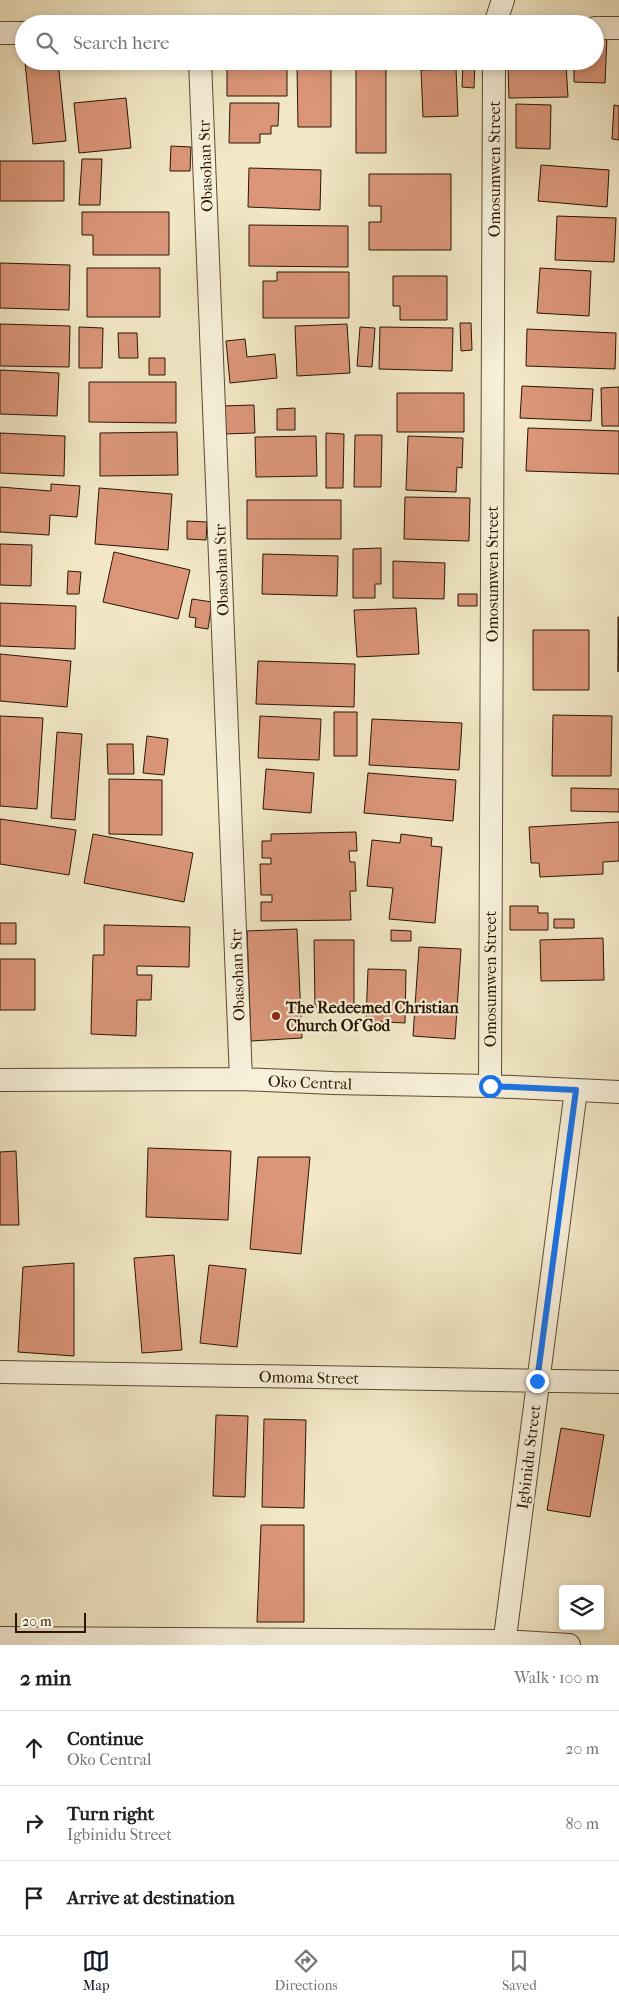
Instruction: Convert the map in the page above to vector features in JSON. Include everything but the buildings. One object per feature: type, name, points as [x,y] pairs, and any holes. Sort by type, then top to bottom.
[{"type":"street","points":[[498,15],[503,0]]},
{"type":"street","points":[[604,28],[619,28]]},
{"type":"street","points":[[0,33],[15,34]]},
{"type":"street","name":"Obasohan Str","points":[[200,70],[241,1079]]},
{"type":"street","name":"Omosumwen Street","points":[[490,1086],[494,70]]},
{"type":"street","name":"Oko Central","points":[[0,1080],[241,1079],[490,1086],[619,1092]]},
{"type":"street","name":"Igbinidu Street","points":[[504,1643],[576,1090]]},
{"type":"street","name":"Omoma Street","points":[[0,1372],[619,1382]]},
{"type":"street","points":[[0,1638],[569,1645]]},
{"type":"place","name":"The Redeemed Christian Church Of God","points":[[276,1016]]},
{"type":"route","points":[[490,1086],[576,1090],[537,1381]]}]
